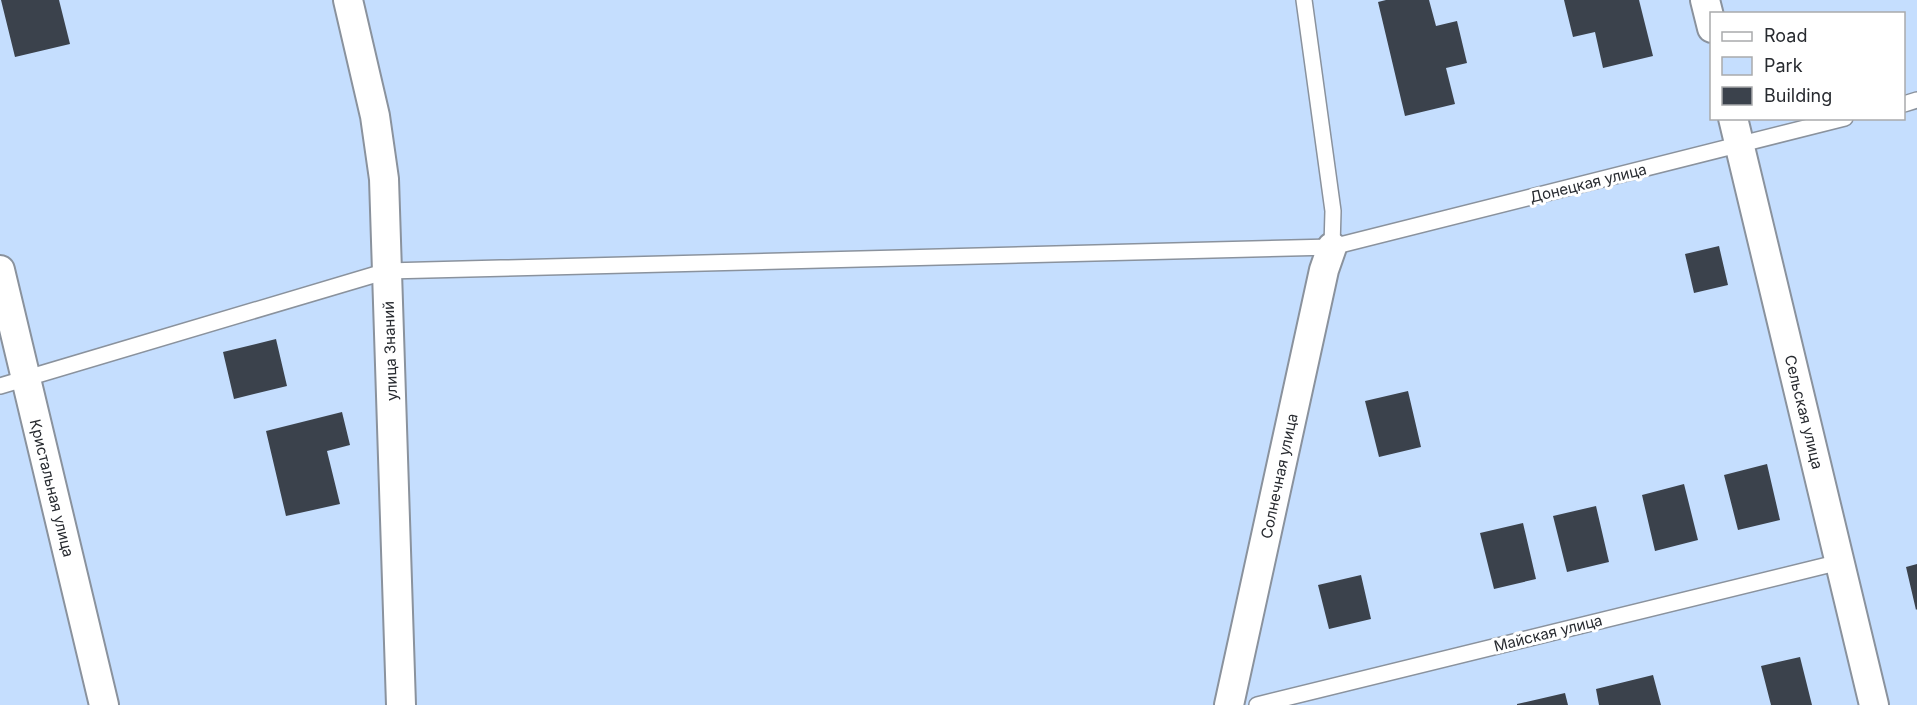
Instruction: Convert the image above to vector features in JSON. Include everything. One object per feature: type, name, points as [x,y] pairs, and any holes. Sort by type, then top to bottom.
[{"type":"street","name":"улица Знаний","points":[[348,0],[368,81],[380,148],[384,189],[401,705]]},
{"type":"street","points":[[1705,0],[1710,20]]},
{"type":"street","name":"Сельская улица","points":[[1736,132],[1874,705]]},
{"type":"street","name":"Солнечная улица","points":[[1229,705],[1324,270],[1332,247]]},
{"type":"street","name":"Кристальная улица","points":[[0,270],[13,382],[104,705]]},
{"type":"lane","points":[[1304,0],[1333,211],[1332,247]]},
{"type":"lane","name":"Донецкая улица","points":[[13,382],[387,271],[1332,247],[1736,132],[1829,120]]},
{"type":"lane","name":"Майская улица","points":[[1257,705],[1840,561]]},
{"type":"green space","points":[[0,0],[1917,0],[1917,705],[0,705]]},
{"type":"building","points":[[1,0],[59,0],[70,44],[15,57]]},
{"type":"building","points":[[1429,0],[1436,26],[1457,21],[1467,63],[1446,68],[1455,104],[1405,116],[1378,2]]},
{"type":"building","points":[[1564,0],[1639,0],[1653,56],[1603,68],[1595,32],[1573,37]]},
{"type":"building","points":[[1719,246],[1728,285],[1694,293],[1685,254]]},
{"type":"building","points":[[276,339],[287,386],[234,399],[223,352]]},
{"type":"building","points":[[1408,391],[1421,447],[1379,457],[1365,401]]},
{"type":"building","points":[[342,412],[350,445],[327,451],[340,504],[286,516],[266,431]]},
{"type":"building","points":[[1767,464],[1780,520],[1738,530],[1724,475]]},
{"type":"building","points":[[1684,484],[1698,540],[1655,551],[1642,495]]},
{"type":"building","points":[[1596,506],[1609,562],[1567,572],[1553,516]]},
{"type":"building","points":[[1523,523],[1536,579],[1494,589],[1480,533]]},
{"type":"building","points":[[1917,564],[1917,609],[1916,610],[1906,567]]},
{"type":"building","points":[[1361,575],[1371,619],[1329,629],[1318,585]]},
{"type":"building","points":[[1800,657],[1812,705],[1771,705],[1761,666]]},
{"type":"building","points":[[1653,675],[1661,705],[1599,705],[1596,689]]},
{"type":"building","points":[[1565,693],[1568,705],[1517,705],[1517,704]]}]
